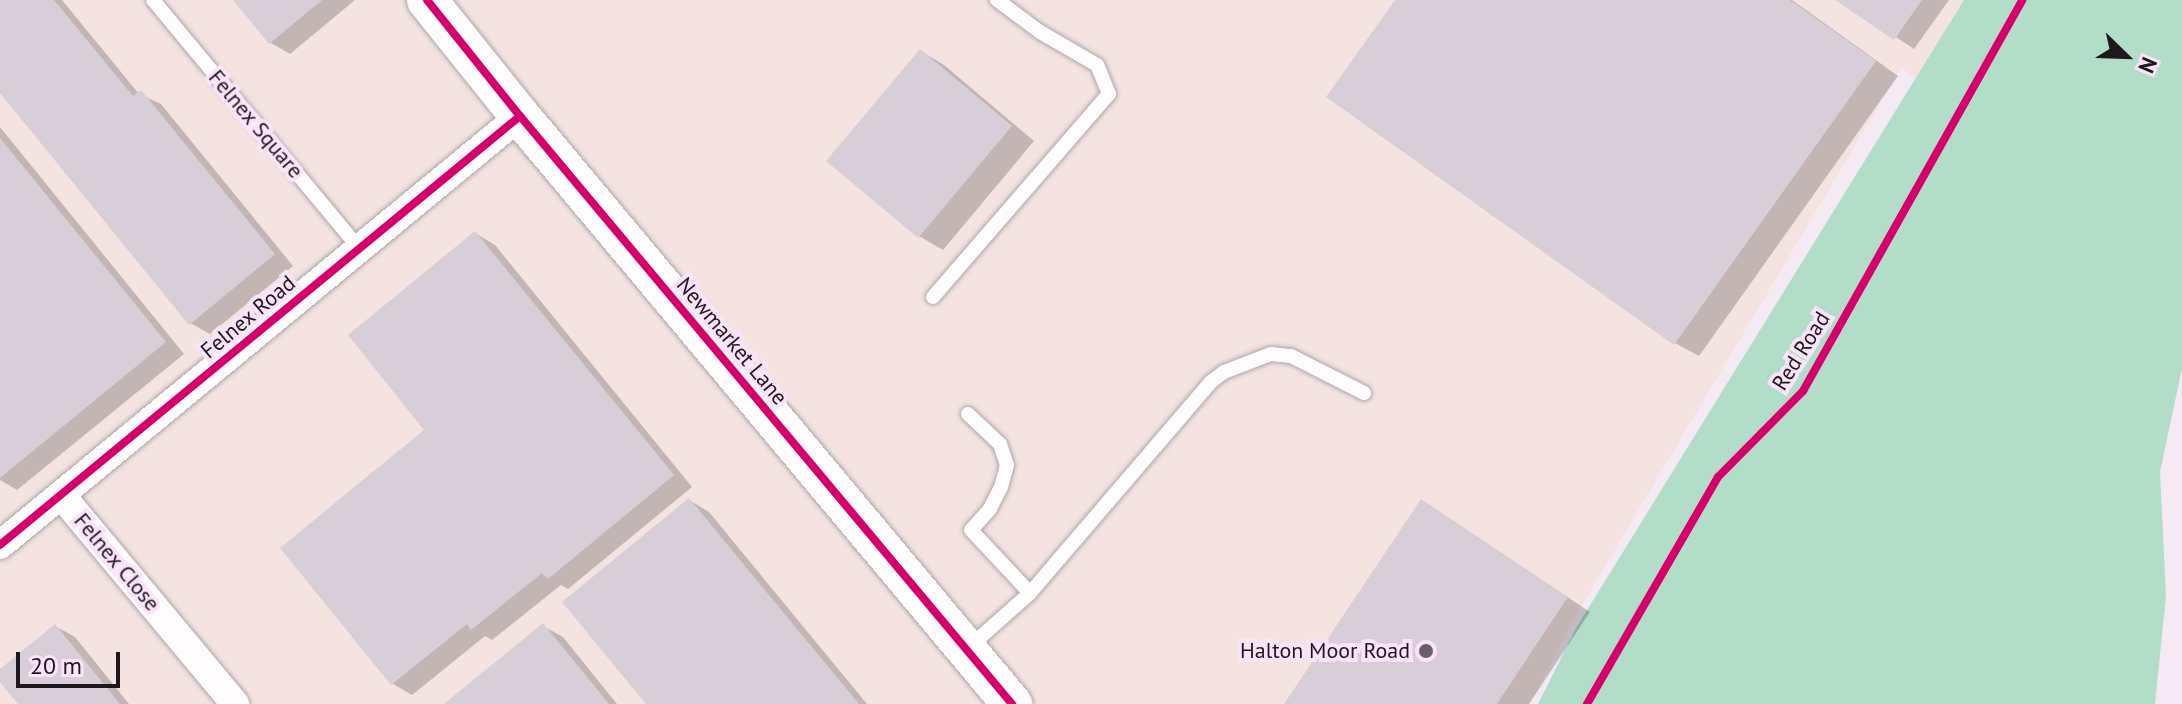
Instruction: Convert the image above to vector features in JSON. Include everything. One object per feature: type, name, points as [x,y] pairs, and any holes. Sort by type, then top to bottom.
[{"type":"street","name":"Newmarket Lane","points":[[427,0],[520,116],[1012,704]]},
{"type":"street","name":"Felnex Road","points":[[0,545],[520,116]]},
{"type":"street","name":"Felnex Close","points":[[61,495],[235,704]]},
{"type":"lane","name":"Felnex Square","points":[[153,0],[359,248]]},
{"type":"lane","points":[[933,297],[1109,94],[1097,65],[1040,32],[997,0]]},
{"type":"lane","points":[[967,649],[1030,593],[1212,381],[1224,372],[1271,354],[1291,356],[1364,393]]},
{"type":"lane","points":[[968,414],[1000,444],[1007,465],[990,509],[971,530],[1030,593]]},
{"type":"shaded area","points":[[0,0],[1982,0],[1928,88],[1901,68],[1576,615],[1530,704],[0,704]]},
{"type":"green space","points":[[1964,0],[2182,0],[2182,368],[2160,472],[2166,596],[2155,704],[1538,704],[1576,628]]},
{"type":"building","points":[[0,0],[54,0],[133,96],[141,90],[275,254],[189,325],[0,93]]},
{"type":"building","points":[[233,0],[322,0],[269,44]]},
{"type":"building","points":[[1395,0],[1790,0],[1876,61],[1674,345],[1326,97]]},
{"type":"building","points":[[1835,0],[1922,0],[1894,40]]},
{"type":"building","points":[[920,49],[1012,126],[918,238],[826,161]]},
{"type":"building","points":[[0,138],[166,342],[0,478]]},
{"type":"building","points":[[475,231],[674,475],[548,579],[542,573],[471,630],[467,624],[391,685],[280,548],[424,430],[348,335]]},
{"type":"building","points":[[689,498],[859,704],[646,704],[562,602]]},
{"type":"building","name":"Halton Moor Road","points":[[1421,499],[1568,597],[1497,704],[1284,704]]},
{"type":"building","points":[[543,623],[609,704],[444,704]]},
{"type":"building","points":[[55,624],[120,704],[18,704],[0,682],[0,669]]},
{"type":"cycle path","points":[[427,0],[520,116],[1012,704]]},
{"type":"cycle path","name":"Red Road","points":[[1587,704],[1718,477],[1803,391],[2022,0]]},
{"type":"cycle path","points":[[0,545],[520,116]]},
{"type":"place","name":"Halton Moor Road","points":[[1426,651]]}]
